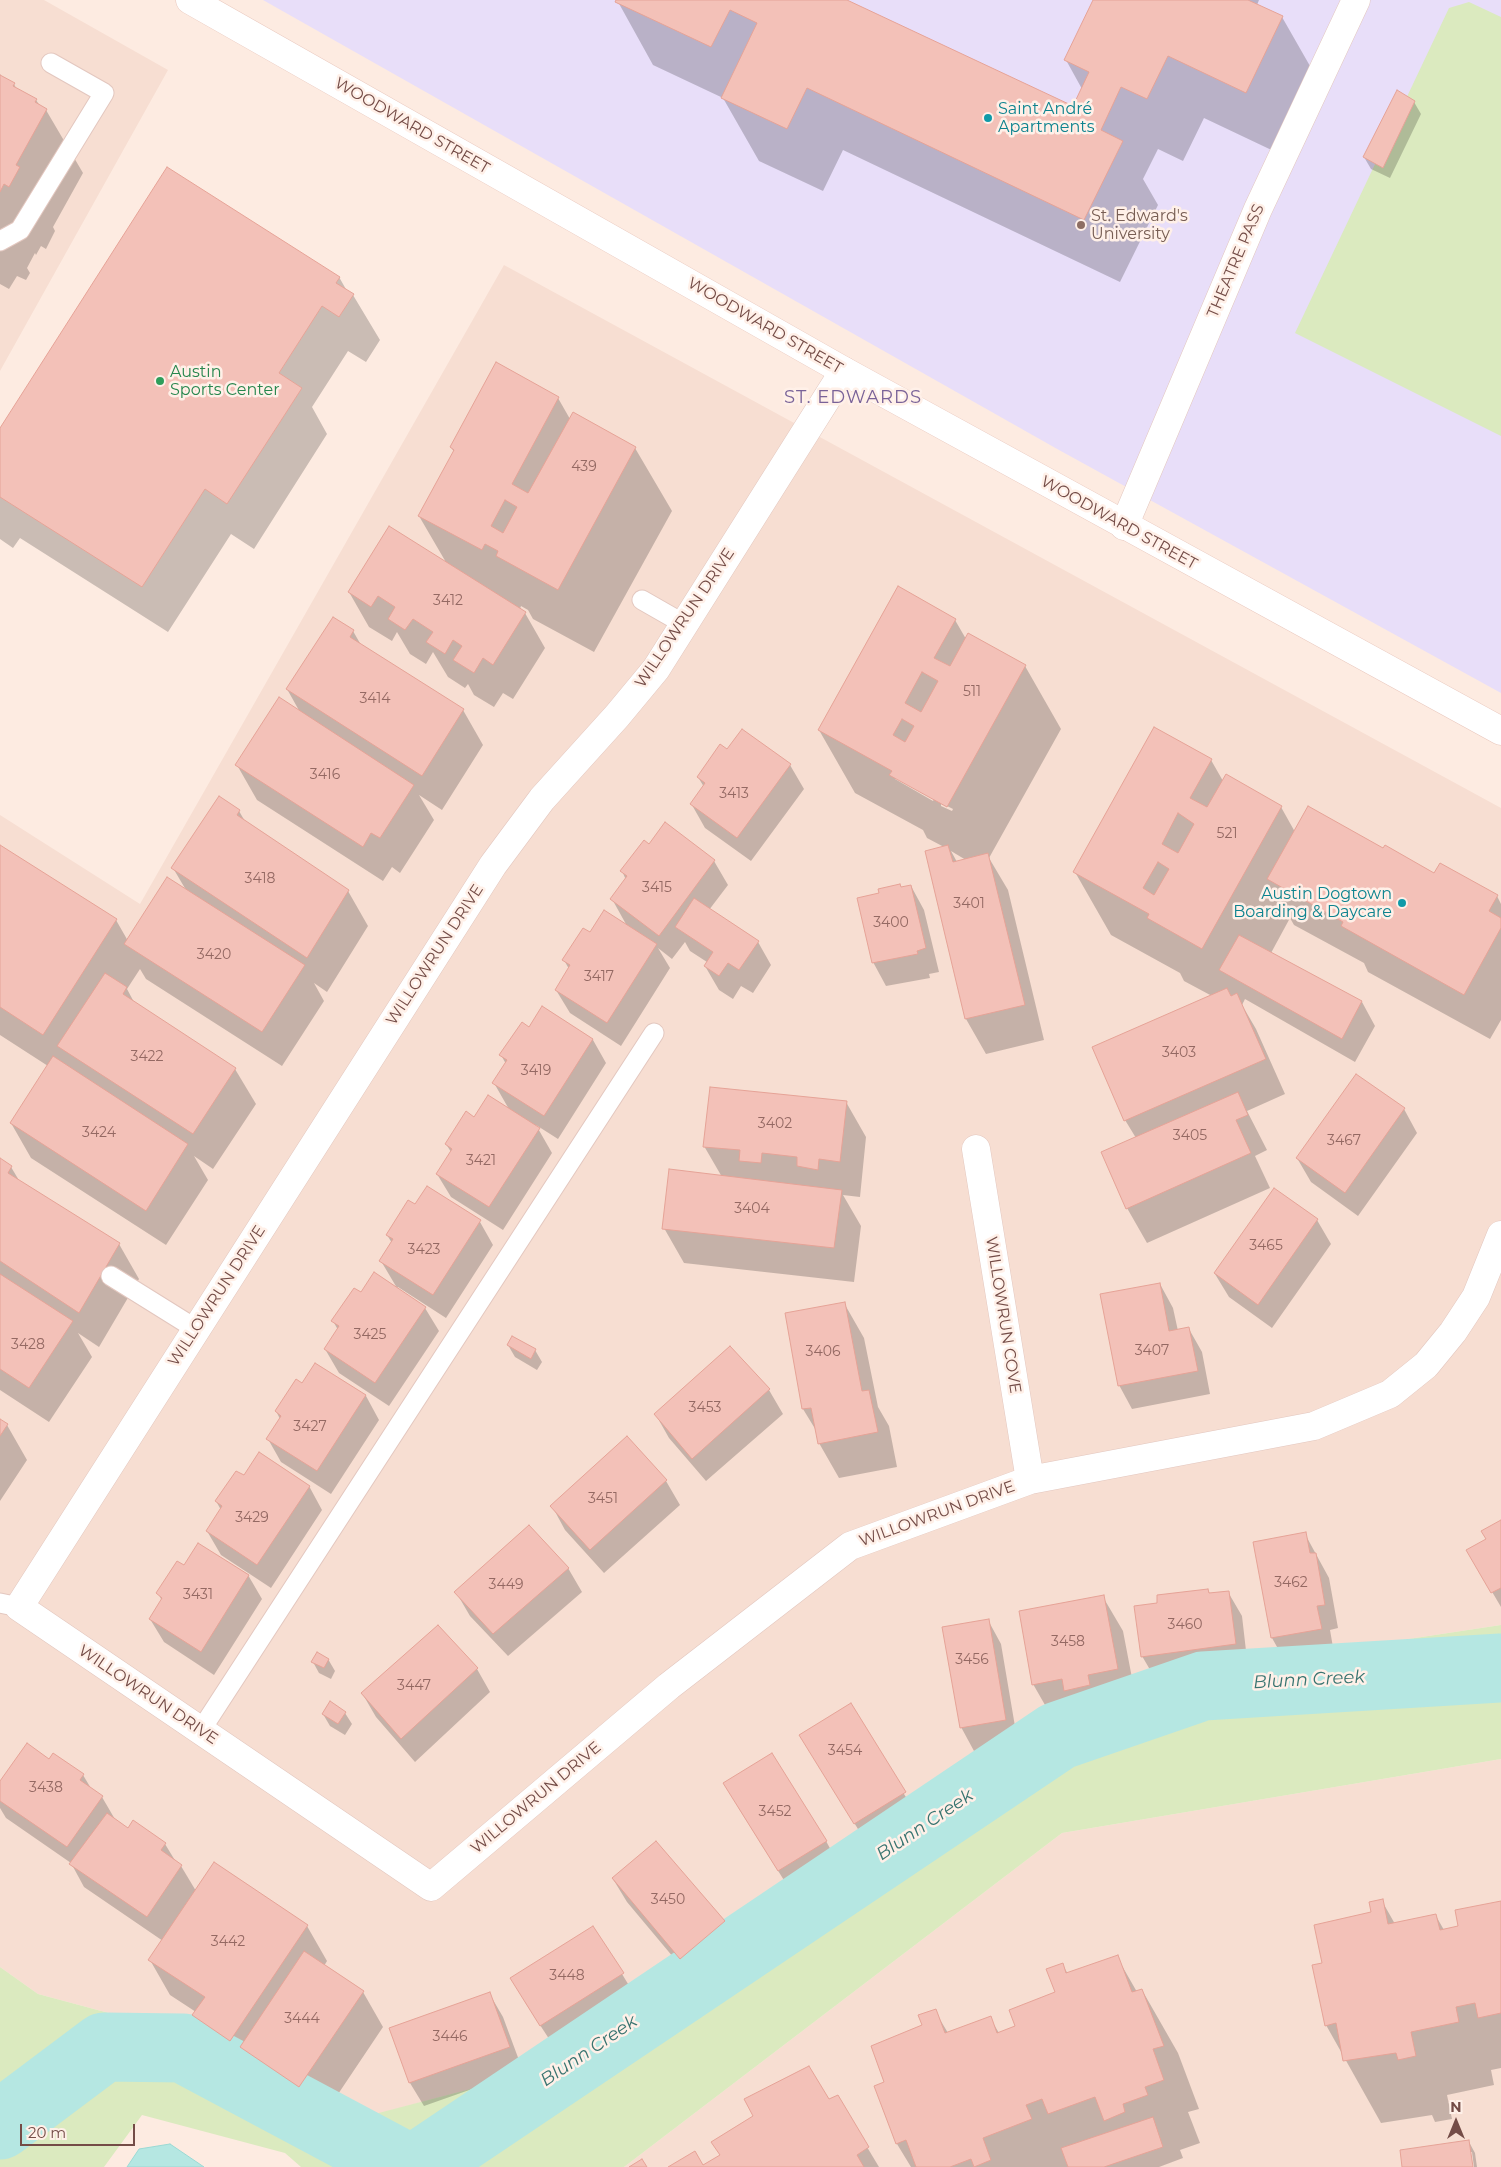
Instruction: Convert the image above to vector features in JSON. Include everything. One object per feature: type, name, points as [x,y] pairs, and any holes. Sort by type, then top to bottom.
[{"type":"street","name":"WOODWARD STREET","points":[[190,0],[844,371],[1501,731]]},
{"type":"street","name":"THEATRE PASS","points":[[1124,526],[1258,209],[1356,0]]},
{"type":"street","name":"WILLOWRUN DRIVE","points":[[844,371],[656,669],[617,716],[542,799],[493,865],[196,1329],[9,1605],[201,1730],[431,1887],[669,1686],[850,1546],[1030,1480],[1314,1426],[1390,1394],[1426,1365],[1452,1332],[1476,1297],[1501,1235]]},
{"type":"street","name":"WILLOWRUN COVE","points":[[976,1149],[1030,1480]]},
{"type":"lane","points":[[0,241],[20,230],[104,93],[51,62]]},
{"type":"lane","points":[[642,600],[684,624]]},
{"type":"lane","points":[[201,1730],[654,1033]]},
{"type":"lane","points":[[110,1276],[196,1329]]},
{"type":"shaded area","points":[[0,0],[44,0],[168,70],[0,371]]},
{"type":"shaded area","name":"St. Edward's University","points":[[263,0],[1501,0],[1501,693],[1059,450]]},
{"type":"shaded area","points":[[504,265],[1501,808],[1501,1625],[1204,1670],[1024,1741],[493,2083],[351,2121],[202,2038],[38,1994],[0,1967],[0,815],[140,904]]},
{"type":"shaded area","points":[[1501,1759],[1501,2167],[624,2167],[1062,1833]]},
{"type":"green space","points":[[1469,2],[1501,17],[1501,436],[1295,333],[1449,8]]},
{"type":"green space","points":[[1501,1625],[1501,1759],[1062,1833],[624,2167],[301,2167],[285,2153],[142,2115],[104,2167],[0,2167],[0,1967],[38,1994],[202,2038],[352,2120],[493,2083],[1024,1741],[1089,1712],[1204,1670]]},
{"type":"water","points":[[170,2144],[204,2167],[127,2167],[139,2149]]},
{"type":"building","name":"Saint André Apartments","points":[[616,0],[847,0],[1073,106],[1089,72],[1064,60],[1093,0],[1248,0],[1283,16],[1246,93],[1168,56],[1147,99],[1121,87],[1101,130],[1123,141],[1084,220],[807,88],[787,129],[721,98],[757,23],[730,10],[711,47],[615,2]]},
{"type":"building","points":[[0,75],[15,83],[13,86],[37,99],[35,102],[47,109],[16,165],[20,167],[9,187],[4,184],[0,192]]},
{"type":"building","points":[[1397,90],[1415,101],[1383,168],[1363,157]]},
{"type":"building","name":"Austin Sports Center","points":[[167,167],[340,277],[336,283],[354,294],[339,317],[322,306],[279,373],[302,388],[227,504],[205,489],[142,587],[0,497],[0,428]]},
{"type":"building","points":[[496,362],[559,397],[512,484],[528,493],[573,412],[636,447],[558,590],[496,556],[498,551],[485,544],[482,550],[418,516],[454,450],[450,447]],"holes":[[[505,500],[517,507],[503,533],[491,526]]]},
{"type":"building","points":[[389,526],[526,612],[493,665],[483,658],[474,673],[453,660],[462,646],[453,640],[445,654],[426,642],[433,632],[413,619],[405,630],[388,619],[395,607],[378,596],[371,607],[348,592]]},
{"type":"building","points":[[898,586],[956,619],[934,658],[950,666],[968,633],[1026,665],[947,807],[889,775],[892,771],[818,730]],"holes":[[[922,672],[938,681],[921,712],[905,703]],[[902,719],[914,726],[905,742],[893,735]]]},
{"type":"building","points":[[333,617],[354,630],[350,637],[464,709],[422,776],[286,689]]},
{"type":"building","points":[[279,697],[414,785],[380,838],[371,833],[363,847],[235,765]]},
{"type":"building","points":[[1154,727],[1212,759],[1190,798],[1207,807],[1226,774],[1282,806],[1202,949],[1147,918],[1149,914],[1073,872]],"holes":[[[1178,813],[1194,824],[1178,853],[1162,844]],[[1158,862],[1169,869],[1154,895],[1143,888]]]},
{"type":"building","points":[[742,729],[791,764],[737,838],[690,804],[705,783],[697,777],[720,744],[727,749]]},
{"type":"building","points":[[219,796],[240,810],[237,815],[349,890],[307,958],[171,868]]},
{"type":"building","name":"Austin Dogtown Boarding & Daycare","points":[[1308,806],[1383,848],[1385,845],[1434,873],[1440,863],[1498,895],[1489,911],[1501,918],[1501,928],[1464,995],[1341,926],[1343,922],[1267,879]]},
{"type":"building","points":[[665,822],[715,860],[659,936],[610,899],[627,876],[620,871],[644,840],[649,844]]},
{"type":"building","points":[[0,845],[117,919],[43,1035],[0,1007]]},
{"type":"building","points":[[948,845],[953,862],[988,853],[1025,1005],[965,1019],[925,851]]},
{"type":"building","points":[[167,877],[305,965],[262,1032],[124,944]]},
{"type":"building","points":[[900,884],[901,887],[911,885],[926,948],[917,951],[918,954],[872,963],[857,898],[879,893],[878,889]]},
{"type":"building","points":[[694,898],[759,941],[739,970],[728,963],[719,976],[704,966],[713,952],[675,927]]},
{"type":"building","points":[[604,910],[657,944],[607,1023],[555,990],[570,965],[562,960],[583,928],[590,932]]},
{"type":"building","points":[[1239,935],[1362,1001],[1342,1039],[1219,970]]},
{"type":"building","points":[[105,973],[127,987],[123,994],[236,1068],[193,1134],[57,1046]]},
{"type":"building","points":[[1227,988],[1231,996],[1237,993],[1266,1059],[1124,1121],[1092,1047]]},
{"type":"building","points":[[542,1006],[593,1039],[544,1116],[492,1083],[507,1060],[499,1055],[522,1022],[529,1027]]},
{"type":"building","points":[[53,1056],[188,1144],[146,1211],[10,1123]]},
{"type":"building","points":[[1356,1074],[1405,1108],[1345,1193],[1296,1158]]},
{"type":"building","points":[[710,1087],[847,1101],[840,1162],[819,1159],[818,1170],[797,1166],[797,1157],[762,1153],[761,1163],[739,1161],[740,1150],[703,1147]]},
{"type":"building","points":[[1238,1092],[1248,1115],[1236,1120],[1251,1153],[1126,1209],[1101,1152]]},
{"type":"building","points":[[488,1095],[540,1128],[489,1207],[436,1174],[452,1149],[445,1144],[466,1111],[474,1117]]},
{"type":"building","points":[[0,1158],[12,1166],[8,1173],[120,1243],[79,1313],[0,1261]]},
{"type":"building","points":[[669,1169],[842,1190],[834,1248],[662,1229]]},
{"type":"building","points":[[427,1186],[481,1220],[433,1295],[379,1261],[393,1239],[386,1235],[408,1200],[415,1204]]},
{"type":"building","points":[[1274,1188],[1318,1219],[1258,1305],[1214,1273]]},
{"type":"building","points":[[374,1272],[426,1307],[375,1383],[324,1349],[339,1326],[331,1321],[354,1288],[361,1292]]},
{"type":"building","points":[[0,1274],[73,1321],[29,1388],[0,1369]]},
{"type":"building","points":[[1160,1283],[1169,1331],[1189,1327],[1198,1371],[1118,1386],[1100,1294]]},
{"type":"building","points":[[845,1302],[862,1391],[869,1390],[878,1432],[818,1444],[811,1408],[802,1409],[785,1313]]},
{"type":"building","points":[[512,1336],[536,1349],[531,1359],[507,1345]]},
{"type":"building","points":[[730,1346],[770,1389],[692,1459],[654,1414]]},
{"type":"building","points":[[315,1363],[366,1395],[317,1471],[266,1439],[281,1416],[275,1411],[296,1379],[302,1383]]},
{"type":"building","points":[[0,1419],[8,1424],[0,1436]]},
{"type":"building","points":[[627,1436],[667,1480],[590,1550],[550,1506]]},
{"type":"building","points":[[259,1452],[310,1486],[257,1565],[206,1531],[222,1506],[215,1501],[236,1471],[244,1475]]},
{"type":"building","points":[[1501,1520],[1501,1588],[1491,1593],[1466,1550],[1486,1539],[1481,1531]]},
{"type":"building","points":[[529,1525],[569,1568],[493,1634],[454,1592]]},
{"type":"building","points":[[1306,1532],[1310,1553],[1316,1553],[1325,1605],[1317,1606],[1322,1629],[1271,1638],[1253,1542]]},
{"type":"building","points":[[198,1543],[249,1575],[201,1652],[149,1619],[162,1598],[156,1593],[177,1561],[184,1565]]},
{"type":"building","points":[[1208,1589],[1209,1593],[1229,1591],[1236,1644],[1141,1657],[1134,1606],[1157,1603],[1157,1595]]},
{"type":"building","points":[[1104,1595],[1118,1669],[1088,1675],[1090,1685],[1064,1691],[1062,1679],[1032,1685],[1019,1611]]},
{"type":"building","points":[[989,1619],[1006,1720],[960,1728],[942,1627]]},
{"type":"building","points":[[438,1625],[478,1668],[401,1739],[361,1693]]},
{"type":"building","points":[[317,1652],[329,1659],[324,1668],[311,1662]]},
{"type":"building","points":[[330,1701],[346,1712],[338,1724],[322,1714]]},
{"type":"building","points":[[851,1703],[906,1792],[854,1824],[799,1735]]},
{"type":"building","points":[[27,1743],[49,1759],[53,1753],[84,1774],[80,1780],[103,1796],[67,1847],[0,1801],[0,1781]]},
{"type":"building","points":[[772,1753],[827,1841],[778,1871],[723,1783]]},
{"type":"building","points":[[107,1813],[128,1828],[133,1820],[166,1843],[161,1850],[182,1865],[147,1917],[69,1864]]},
{"type":"building","points":[[656,1841],[725,1921],[680,1959],[612,1878]]},
{"type":"building","points":[[214,1862],[308,1925],[230,2041],[192,2015],[205,1997],[148,1960]]},
{"type":"building","points":[[1383,1899],[1388,1924],[1436,1914],[1440,1930],[1458,1926],[1455,1910],[1501,1901],[1501,2013],[1478,2018],[1475,2003],[1456,2007],[1459,2022],[1411,2032],[1416,2056],[1398,2060],[1396,2053],[1343,2061],[1336,2023],[1325,2026],[1312,1965],[1322,1963],[1314,1925],[1371,1912],[1369,1902]]},
{"type":"building","points":[[593,1926],[624,1973],[540,2026],[510,1978]]},
{"type":"building","points":[[304,1951],[364,1991],[299,2087],[240,2047]]},
{"type":"building","points":[[1118,1955],[1132,1992],[1142,1989],[1164,2046],[1153,2049],[1164,2080],[1145,2087],[1148,2095],[1123,2104],[1125,2112],[1104,2121],[1095,2097],[1048,2114],[1042,2099],[1026,2105],[1032,2119],[983,2138],[991,2160],[974,2167],[971,2159],[950,2167],[916,2167],[906,2140],[896,2144],[874,2086],[884,2082],[871,2046],[922,2025],[918,2015],[936,2009],[945,2033],[991,2016],[997,2033],[1015,2026],[1009,2010],[1055,1992],[1046,1969],[1063,1963],[1066,1973]]},
{"type":"building","points":[[490,1992],[510,2047],[409,2083],[389,2028]]},
{"type":"building","points":[[809,2066],[829,2099],[838,2095],[869,2147],[857,2155],[864,2167],[668,2167],[695,2151],[703,2165],[720,2155],[711,2142],[753,2116],[744,2099]]},
{"type":"building","points":[[1153,2117],[1163,2147],[1104,2167],[1068,2167],[1061,2148]]},
{"type":"building","points":[[1469,2140],[1473,2167],[1402,2167],[1400,2150]]},
{"type":"building","points":[[642,2159],[647,2167],[629,2167]]},
{"type":"waterway","name":"Blunn Creek","points":[[417,2167],[1058,1736],[1203,1686],[1501,1668]]},
{"type":"waterway","name":"Blunn Creek","points":[[0,2125],[104,2047],[183,2048],[406,2167]]},
{"type":"place","name":"Saint André Apartments","points":[[988,118]]},
{"type":"place","name":"St. Edward's University","points":[[1081,225]]},
{"type":"place","name":"Austin Sports Center","points":[[160,381]]},
{"type":"place","name":"Austin Dogtown Boarding & Daycare","points":[[1402,903]]},
{"type":"district","name":"ST. EDWARDS","points":[[853,398]]}]
